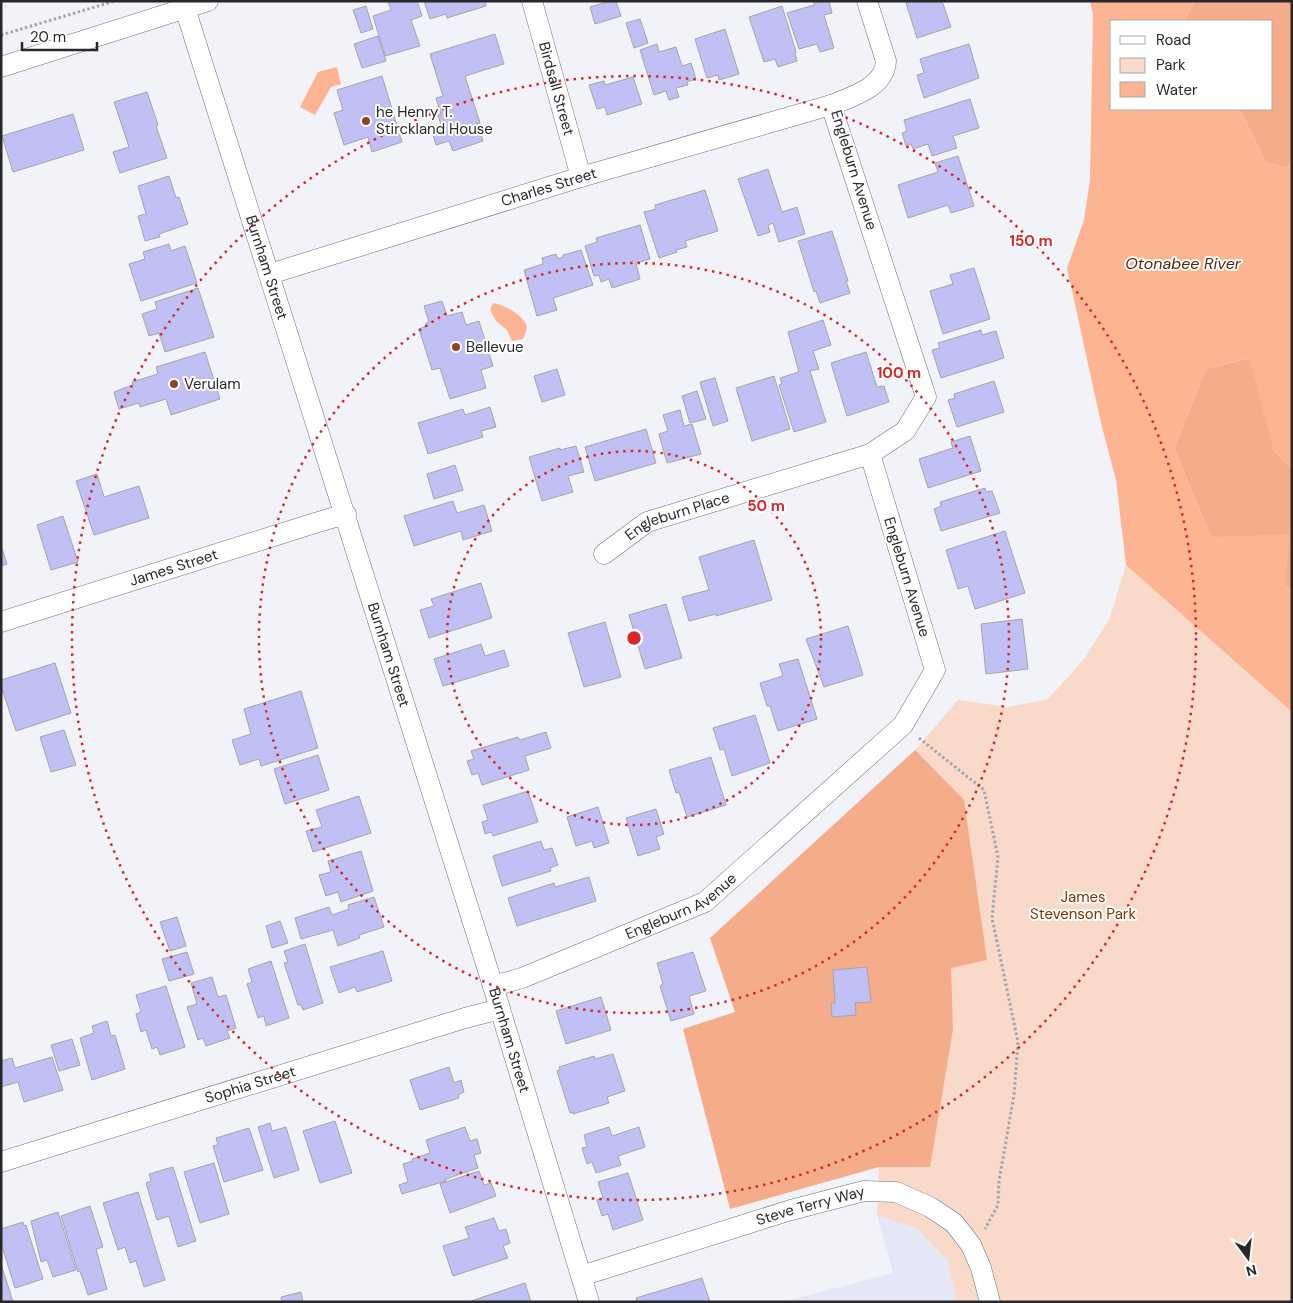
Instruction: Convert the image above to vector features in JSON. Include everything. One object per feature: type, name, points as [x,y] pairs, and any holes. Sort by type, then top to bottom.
[{"type":"street","points":[[1,67],[208,1]]},
{"type":"street","name":"Birdsall Street","points":[[532,1],[582,177]]},
{"type":"street","name":"Engleburn Avenue","points":[[493,986],[522,978],[705,902],[903,725],[935,670],[870,454],[905,431],[926,397],[831,105],[868,90],[885,70],[886,61],[867,1]]},
{"type":"street","name":"Burnham Street","points":[[185,8],[346,514],[589,1302]]},
{"type":"street","name":"Charles Street","points":[[270,274],[582,177],[831,105]]},
{"type":"street","name":"Engleburn Place","points":[[604,554],[647,522],[870,454]]},
{"type":"street","name":"James Street","points":[[1,622],[315,522],[346,514]]},
{"type":"street","name":"Sophia Street","points":[[1,1162],[465,1018],[500,1009]]},
{"type":"street","name":"Steve Terry Way","points":[[581,1276],[609,1269],[791,1210],[864,1191],[896,1192],[930,1207],[954,1223],[971,1245],[981,1268],[990,1302]]},
{"type":"path","points":[[1,35],[115,1]]},
{"type":"path","points":[[903,725],[984,790],[998,857],[992,918],[1018,1042],[1014,1096],[999,1181],[998,1205],[989,1225],[971,1245]]},
{"type":"shaded area","points":[[1194,1],[1290,1],[1292,4],[1292,158],[1287,168],[1266,163],[1240,110],[1273,110],[1273,20],[1184,20]]},
{"type":"shaded area","points":[[1250,358],[1274,450],[1292,470],[1292,588],[1285,586],[1211,537],[1174,448],[1206,369]]},
{"type":"shaded area","points":[[915,750],[964,800],[987,960],[951,968],[953,1029],[930,1167],[879,1167],[730,1209],[683,1029],[735,1012],[710,938]]},
{"type":"shaded area","points":[[877,1215],[916,1228],[947,1260],[957,1302],[783,1302],[893,1273]]},
{"type":"green space","name":"James Stevenson Park","points":[[1126,565],[1292,712],[1292,1302],[957,1302],[947,1260],[916,1228],[877,1215],[883,1064],[915,750],[958,700],[1008,707],[1048,699],[1084,659],[1110,618]]},
{"type":"water","name":"Otonabee River","points":[[1090,1],[1194,1],[1184,20],[1110,20],[1110,110],[1240,110],[1266,163],[1287,168],[1292,158],[1292,470],[1274,450],[1249,358],[1206,369],[1174,448],[1211,537],[1290,534],[1285,586],[1292,588],[1292,712],[1126,565],[1116,480],[1101,423],[1067,268],[1084,220],[1090,180],[1093,15]]},
{"type":"water","points":[[337,67],[341,84],[331,87],[315,115],[300,107],[318,72]]},
{"type":"water","points":[[493,303],[502,305],[524,320],[527,328],[523,339],[512,341],[507,330],[496,321],[490,310]]},
{"type":"building","points":[[388,1],[417,1],[422,16],[411,20],[420,46],[385,56],[373,16],[391,10]]},
{"type":"building","points":[[424,1],[485,1],[486,6],[447,18],[446,14],[430,19]]},
{"type":"building","points":[[616,1],[621,16],[595,24],[590,7]]},
{"type":"building","points":[[814,1],[829,1],[832,13],[824,15],[834,48],[820,52],[817,44],[799,49],[787,13],[814,5]]},
{"type":"building","points":[[910,1],[942,1],[951,27],[917,38],[906,3]]},
{"type":"building","points":[[366,6],[373,29],[361,33],[353,10]]},
{"type":"building","points":[[782,6],[797,61],[778,67],[775,59],[764,62],[749,17]]},
{"type":"building","points":[[640,19],[648,43],[634,48],[626,23]]},
{"type":"building","points":[[725,29],[739,74],[719,80],[718,75],[707,78],[695,39]]},
{"type":"building","points":[[495,34],[504,64],[465,76],[480,123],[477,123],[483,141],[453,151],[449,141],[436,145],[431,129],[441,125],[438,115],[441,114],[436,98],[443,96],[430,54]]},
{"type":"building","points":[[378,36],[386,61],[362,68],[354,44]]},
{"type":"building","points":[[657,44],[659,52],[676,47],[682,66],[691,63],[696,79],[687,82],[688,85],[676,88],[679,97],[669,100],[666,91],[654,95],[640,50]]},
{"type":"building","points":[[969,44],[979,78],[924,98],[917,75],[924,73],[920,59]]},
{"type":"building","name":"he Henry T. Stirckland House","points":[[382,76],[402,142],[372,152],[368,137],[344,145],[334,113],[343,110],[337,90]]},
{"type":"building","points":[[633,77],[642,104],[607,115],[605,107],[597,109],[589,85],[604,81],[605,85]]},
{"type":"building","points":[[147,92],[167,158],[120,173],[113,152],[129,147],[114,102]]},
{"type":"building","points":[[970,99],[979,128],[953,136],[957,148],[932,156],[928,144],[913,149],[911,144],[906,146],[902,133],[907,131],[904,120]]},
{"type":"building","points":[[73,114],[84,150],[13,172],[2,136]]},
{"type":"building","points":[[958,156],[974,206],[951,213],[948,205],[908,218],[898,185],[938,172],[935,163]]},
{"type":"building","points":[[768,169],[782,212],[797,207],[805,234],[779,242],[773,223],[768,225],[770,232],[758,236],[738,179]]},
{"type":"building","points":[[169,176],[176,198],[179,197],[188,224],[159,234],[160,237],[145,241],[138,216],[146,214],[138,186]]},
{"type":"building","points":[[705,190],[718,231],[685,241],[687,247],[659,258],[644,212],[656,209],[655,205]]},
{"type":"building","points":[[640,225],[650,259],[636,263],[640,279],[612,288],[609,279],[601,282],[599,275],[594,276],[585,246],[597,242],[596,238]]},
{"type":"building","points":[[832,231],[850,293],[820,303],[816,291],[814,292],[798,241]]},
{"type":"building","points":[[169,244],[171,251],[185,246],[197,283],[141,301],[129,264],[145,259],[143,252]]},
{"type":"building","points":[[581,250],[593,285],[553,298],[557,310],[537,316],[524,270],[543,264],[542,258],[556,254],[558,259],[563,257],[563,255]]},
{"type":"building","points":[[974,268],[990,319],[943,334],[930,291],[953,284],[950,275]]},
{"type":"building","points":[[198,288],[214,337],[165,352],[159,333],[149,336],[142,314],[157,309],[155,302]]},
{"type":"building","name":"Bellevue","points":[[442,301],[447,316],[462,312],[466,325],[479,321],[493,366],[481,370],[486,388],[450,399],[440,368],[432,370],[419,329],[427,326],[426,323],[429,322],[424,306]]},
{"type":"building","points":[[823,320],[831,345],[813,351],[819,369],[810,371],[826,422],[794,432],[779,385],[782,384],[780,378],[799,372],[788,332]]},
{"type":"building","points":[[981,330],[982,335],[996,331],[1004,358],[941,378],[932,350],[940,348],[938,343]]},
{"type":"building","name":"Verulam","points":[[205,352],[220,399],[171,415],[166,399],[140,407],[139,403],[119,409],[114,392],[133,385],[132,382],[158,374],[156,367]]},
{"type":"building","points":[[866,352],[877,387],[884,386],[889,402],[847,416],[831,363]]},
{"type":"building","points":[[557,369],[565,395],[542,402],[534,376]]},
{"type":"building","points":[[774,376],[790,429],[752,441],[736,388]]},
{"type":"building","points":[[715,378],[728,421],[713,426],[700,382]]},
{"type":"building","points":[[994,381],[1004,412],[957,427],[948,400],[955,398],[954,394]]},
{"type":"building","points":[[697,391],[706,419],[690,423],[682,396]]},
{"type":"building","points":[[490,407],[496,427],[481,431],[483,437],[428,454],[418,423],[463,409],[465,415]]},
{"type":"building","points":[[680,410],[684,426],[692,424],[701,454],[667,463],[659,434],[668,431],[663,415]]},
{"type":"building","points":[[646,429],[656,463],[595,481],[585,447]]},
{"type":"building","points":[[970,436],[981,471],[928,488],[919,459],[953,448],[951,442]]},
{"type":"building","points":[[576,446],[584,472],[568,476],[573,492],[542,501],[529,457],[560,448],[560,450]]},
{"type":"building","points":[[455,465],[463,490],[434,499],[427,474]]},
{"type":"building","points":[[97,474],[104,497],[139,486],[149,518],[94,535],[76,481]]},
{"type":"building","points":[[985,488],[986,492],[992,491],[1000,513],[941,531],[934,509],[941,506],[940,502]]},
{"type":"building","points":[[453,501],[457,513],[484,505],[492,531],[463,540],[461,531],[414,546],[404,516]]},
{"type":"building","points":[[63,516],[78,562],[51,570],[37,525]]},
{"type":"building","points":[[1005,531],[1025,593],[975,609],[968,586],[958,589],[946,550]]},
{"type":"building","points":[[754,540],[772,600],[716,616],[716,614],[689,621],[682,597],[709,590],[699,557]]},
{"type":"building","points":[[1,545],[7,564],[1,566]]},
{"type":"building","points":[[481,583],[492,618],[429,638],[420,610],[434,606],[431,599]]},
{"type":"building","points":[[666,604],[682,658],[645,669],[629,615]]},
{"type":"building","points":[[1022,619],[1028,669],[986,674],[981,624]]},
{"type":"building","points":[[605,622],[621,677],[584,687],[568,633]]},
{"type":"building","points":[[848,626],[863,675],[824,687],[806,639]]},
{"type":"building","points":[[481,644],[485,656],[504,650],[509,666],[443,686],[434,659]]},
{"type":"building","points":[[798,659],[817,719],[778,731],[770,706],[767,706],[760,683],[783,676],[779,664]]},
{"type":"building","points":[[55,663],[71,713],[16,731],[1,686],[1,680]]},
{"type":"building","points":[[301,691],[318,748],[261,766],[259,759],[240,765],[232,740],[251,734],[244,709]]},
{"type":"building","points":[[755,715],[770,763],[732,776],[724,749],[720,750],[713,728]]},
{"type":"building","points":[[64,730],[76,765],[51,772],[40,737]]},
{"type":"building","points":[[546,732],[551,748],[525,756],[529,770],[482,785],[478,773],[472,775],[467,761],[474,759],[471,751],[518,737],[520,740]]},
{"type":"building","points":[[318,755],[329,790],[285,804],[274,769]]},
{"type":"building","points":[[711,757],[726,805],[687,817],[679,792],[676,793],[669,770]]},
{"type":"building","points":[[528,791],[538,822],[493,836],[491,832],[485,834],[482,822],[488,820],[483,805]]},
{"type":"building","points":[[359,796],[371,833],[313,852],[306,831],[322,827],[316,810]]},
{"type":"building","points":[[598,807],[609,843],[594,848],[592,841],[576,846],[567,817]]},
{"type":"building","points":[[656,809],[664,834],[656,837],[660,849],[638,856],[626,818]]},
{"type":"building","points":[[541,841],[544,850],[552,848],[558,865],[550,868],[551,871],[502,886],[493,856]]},
{"type":"building","points":[[361,851],[373,891],[341,902],[338,892],[326,896],[319,875],[331,872],[328,861]]},
{"type":"building","points":[[589,877],[596,901],[517,926],[508,898],[554,883],[555,887]]},
{"type":"building","points":[[374,897],[384,927],[359,935],[360,938],[338,946],[333,930],[301,939],[295,918],[329,907],[332,915],[349,909],[348,905]]},
{"type":"building","points":[[177,917],[186,946],[170,951],[160,922]]},
{"type":"building","points":[[280,921],[288,943],[272,948],[266,926]]},
{"type":"building","points":[[305,944],[323,1003],[303,1010],[301,1005],[298,1005],[284,963],[288,962],[284,951]]},
{"type":"building","points":[[383,951],[392,981],[357,992],[355,987],[339,993],[330,967]]},
{"type":"building","points":[[187,952],[194,974],[169,981],[162,959]]},
{"type":"building","points":[[693,952],[706,991],[689,996],[694,1014],[671,1021],[660,986],[663,984],[657,963]]},
{"type":"building","points":[[271,961],[289,1018],[266,1026],[264,1016],[258,1018],[247,984],[252,982],[248,969]]},
{"type":"building","points":[[867,967],[871,1002],[855,1003],[856,1015],[832,1017],[831,1003],[835,1003],[833,970]]},
{"type":"building","points":[[212,977],[218,997],[226,995],[236,1028],[227,1031],[230,1038],[206,1046],[203,1038],[198,1040],[187,1007],[197,1004],[191,983]]},
{"type":"building","points":[[166,986],[185,1047],[160,1055],[157,1047],[152,1049],[146,1030],[141,1032],[136,1014],[141,1012],[136,995]]},
{"type":"building","points":[[601,997],[611,1030],[566,1044],[556,1011]]},
{"type":"building","points":[[107,1021],[111,1036],[115,1035],[125,1069],[92,1080],[80,1038],[94,1033],[92,1026]]},
{"type":"building","points":[[72,1039],[80,1065],[59,1071],[51,1045]]},
{"type":"building","points":[[613,1054],[625,1091],[607,1097],[609,1103],[573,1114],[573,1112],[570,1113],[557,1071],[560,1070],[559,1067],[594,1056],[595,1059]]},
{"type":"building","points":[[52,1057],[63,1090],[24,1102],[18,1082],[1,1087],[1,1061],[12,1058],[15,1068]]},
{"type":"building","points":[[449,1067],[454,1083],[461,1080],[464,1092],[458,1095],[459,1098],[420,1110],[410,1080]]},
{"type":"building","points":[[335,1121],[352,1173],[320,1183],[303,1131]]},
{"type":"building","points":[[270,1123],[272,1131],[286,1127],[299,1170],[274,1178],[258,1127]]},
{"type":"building","points":[[465,1127],[470,1141],[477,1139],[481,1153],[474,1155],[478,1168],[446,1179],[446,1181],[402,1194],[399,1185],[408,1182],[403,1164],[430,1153],[426,1140]]},
{"type":"building","points":[[609,1127],[612,1136],[639,1127],[645,1147],[618,1156],[621,1165],[596,1173],[592,1162],[587,1164],[582,1148],[587,1147],[584,1135]]},
{"type":"building","points":[[249,1128],[263,1170],[224,1182],[213,1146],[218,1145],[216,1138]]},
{"type":"building","points":[[214,1163],[229,1214],[200,1223],[184,1172]]},
{"type":"building","points":[[173,1167],[196,1241],[178,1247],[169,1216],[157,1220],[146,1183],[151,1181],[149,1174]]},
{"type":"building","points":[[479,1171],[484,1185],[491,1183],[496,1196],[450,1213],[440,1184]]},
{"type":"building","points":[[628,1173],[643,1220],[613,1230],[608,1214],[602,1216],[597,1200],[603,1198],[598,1182]]},
{"type":"building","points":[[138,1192],[165,1280],[144,1287],[136,1261],[130,1263],[125,1247],[118,1250],[103,1203]]},
{"type":"building","points":[[90,1206],[103,1247],[96,1249],[107,1289],[88,1295],[80,1271],[78,1272],[61,1216]]},
{"type":"building","points":[[58,1212],[76,1270],[53,1277],[47,1260],[41,1262],[31,1221]]},
{"type":"building","points":[[494,1218],[499,1231],[506,1229],[510,1243],[503,1246],[508,1258],[453,1276],[443,1246],[469,1238],[465,1227]]},
{"type":"building","points":[[23,1222],[24,1226],[26,1225],[43,1279],[15,1288],[1,1243],[1,1229]]},
{"type":"building","points":[[1,1264],[13,1302],[1,1302]]},
{"type":"building","points":[[702,1278],[710,1302],[637,1302],[636,1298]]},
{"type":"building","points":[[525,1283],[531,1302],[471,1301]]},
{"type":"building","points":[[301,1292],[303,1302],[282,1302],[281,1297]]},
{"type":"place","name":"he Henry T. Stirckland House","points":[[366,121]]},
{"type":"place","name":"Bellevue","points":[[456,347]]},
{"type":"place","name":"Verulam","points":[[174,384]]}]
